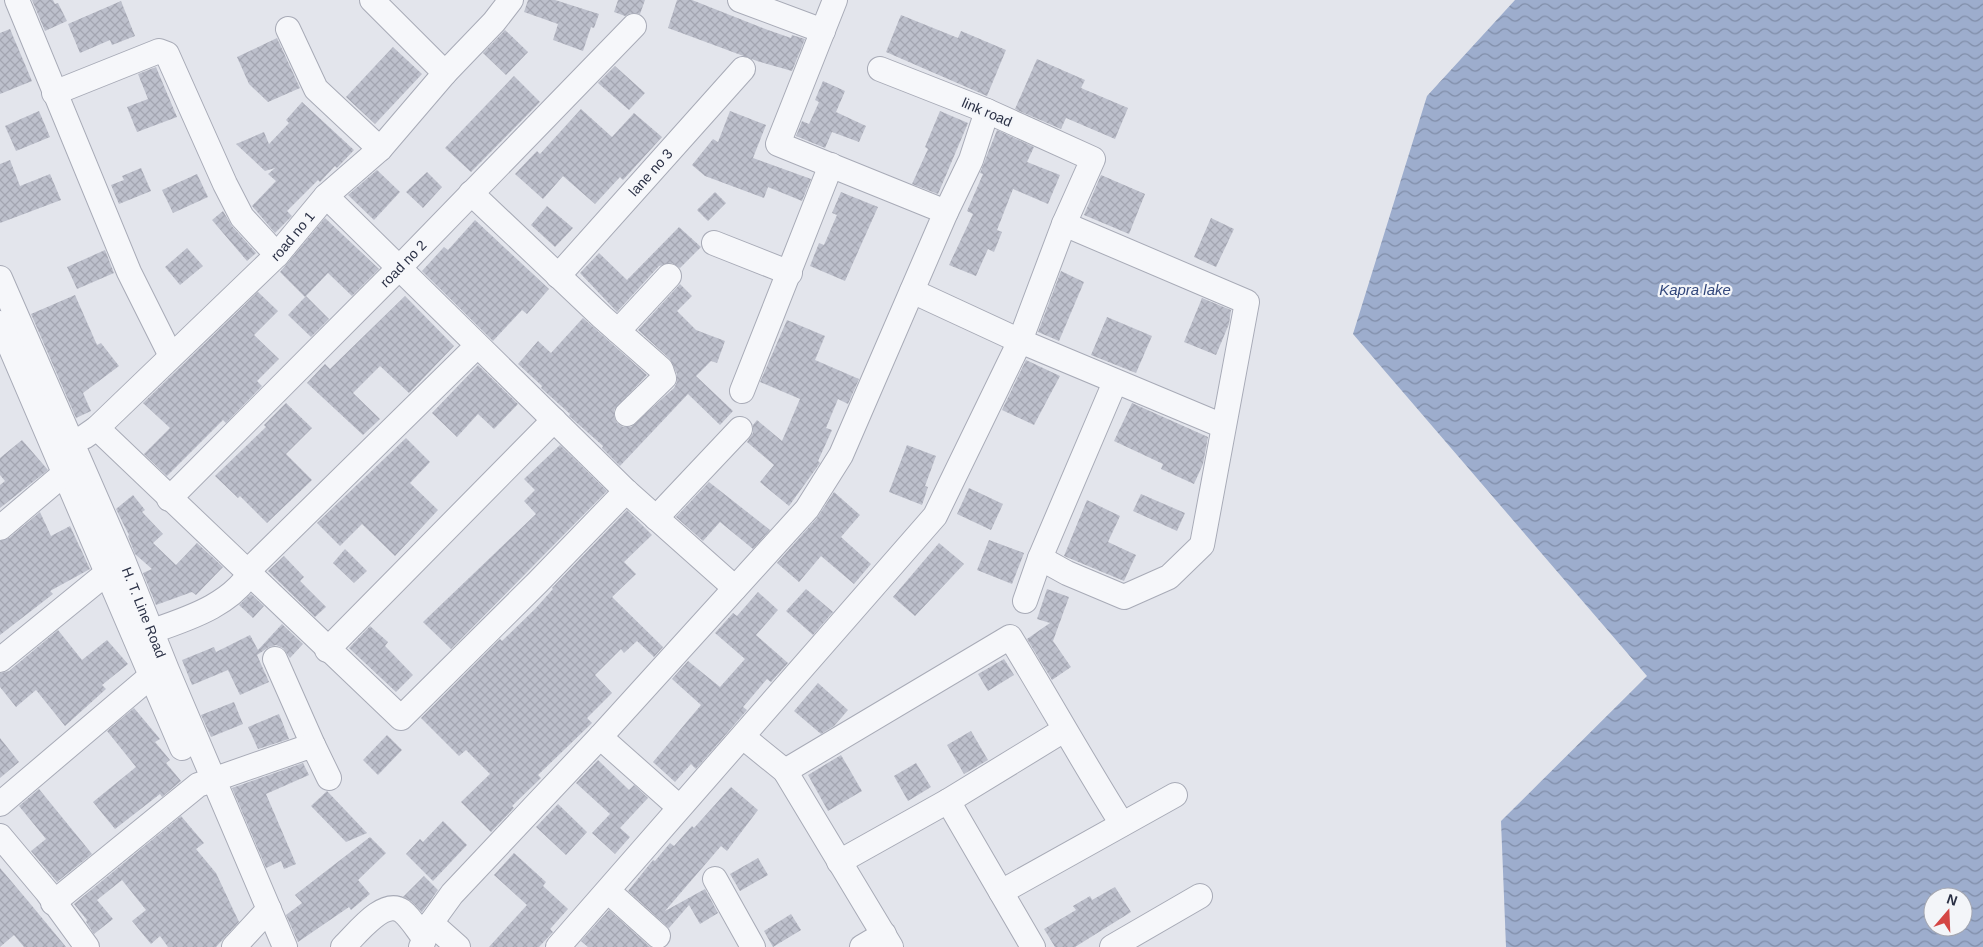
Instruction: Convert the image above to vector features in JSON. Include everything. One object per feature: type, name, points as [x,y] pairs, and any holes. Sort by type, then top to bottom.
[{"type":"street","points":[[16,0],[129,272],[171,356]]},
{"type":"street","points":[[372,0],[445,73]]},
{"type":"street","name":"road no 1","points":[[0,528],[64,457],[97,428],[277,255],[326,196],[380,149],[445,73],[494,22],[511,0]]},
{"type":"street","points":[[740,0],[823,31]]},
{"type":"street","points":[[835,0],[778,144],[946,212]]},
{"type":"street","name":"road no 2","points":[[169,498],[399,268],[634,26]]},
{"type":"street","points":[[288,28],[316,89],[380,149]]},
{"type":"street","points":[[54,92],[163,51],[167,54],[225,184],[242,216],[277,255]]},
{"type":"street","name":"lane no 3","points":[[558,276],[743,69]]},
{"type":"street","name":"link road","points":[[880,69],[987,112],[1093,159],[1064,224]]},
{"type":"street","points":[[425,936],[480,862],[600,737],[806,509],[841,455],[970,160],[987,112]]},
{"type":"street","points":[[742,391],[831,165]]},
{"type":"street","points":[[471,194],[664,373],[664,378],[627,414]]},
{"type":"street","points":[[326,196],[626,491],[735,588]]},
{"type":"street","points":[[558,947],[935,516],[1020,341],[1064,224],[1246,302],[1202,545],[1169,577],[1124,597],[1066,574],[1040,558]]},
{"type":"street","points":[[714,243],[790,273]]},
{"type":"street","points":[[618,331],[669,276]]},
{"type":"street","name":"H. T. Line Road","points":[[1,284],[64,457]]},
{"type":"street","points":[[912,291],[1020,341],[1223,426]]},
{"type":"street","name":"H. T. Line Road","points":[[0,323],[115,567],[263,915],[285,947]]},
{"type":"street","points":[[143,634],[218,605],[250,575],[254,564],[477,346]]},
{"type":"street","points":[[1025,602],[1040,558],[1116,382]]},
{"type":"street","points":[[327,650],[554,420]]},
{"type":"street","points":[[97,428],[327,650],[401,718],[538,582],[626,491]]},
{"type":"street","points":[[656,518],[740,429]]},
{"type":"street","points":[[0,660],[115,567]]},
{"type":"street","points":[[785,771],[1010,637],[1122,824]]},
{"type":"street","points":[[275,659],[329,778]]},
{"type":"street","points":[[0,804],[159,673]]},
{"type":"street","points":[[839,862],[948,801],[1064,730]]},
{"type":"street","points":[[600,737],[679,807]]},
{"type":"street","points":[[743,737],[785,771],[888,940],[862,947]]},
{"type":"street","points":[[53,903],[205,782],[313,745]]},
{"type":"street","points":[[1002,892],[1175,795]]},
{"type":"street","points":[[948,801],[1033,947]]},
{"type":"street","points":[[0,836],[87,947]]},
{"type":"street","points":[[715,879],[754,947]]},
{"type":"street","points":[[608,891],[658,936]]},
{"type":"street","points":[[1112,947],[1200,896]]},
{"type":"street","points":[[343,947],[381,910],[391,907],[400,910],[425,936],[458,947]]},
{"type":"street","points":[[234,947],[263,915]]},
{"type":"street","name":"H. T. Line Road","points":[[263,915],[269,947]]},
{"type":"water","name":"Kapra lake","points":[[1515,0],[1983,0],[1983,947],[1506,947],[1501,821],[1647,676],[1353,334],[1427,96]]},
{"type":"building","points":[[32,0],[53,0],[55,4],[58,3],[67,21],[45,31]]},
{"type":"building","points":[[528,0],[555,0],[599,14],[594,28],[591,27],[583,51],[553,40],[558,24],[524,12]]},
{"type":"building","points":[[618,0],[645,0],[640,14],[631,13],[625,16],[614,12]]},
{"type":"building","points":[[677,0],[692,0],[791,38],[792,35],[805,39],[792,71],[757,61],[668,28]]},
{"type":"building","points":[[121,1],[135,36],[112,45],[110,40],[80,53],[68,24]]},
{"type":"building","points":[[901,15],[958,38],[961,31],[1006,50],[987,96],[886,52]]},
{"type":"building","points":[[10,29],[32,81],[0,94],[0,33]]},
{"type":"building","points":[[505,30],[528,52],[506,75],[483,53]]},
{"type":"building","points":[[277,38],[300,88],[268,102],[249,84],[237,57]]},
{"type":"building","points":[[393,47],[422,74],[375,124],[346,97]]},
{"type":"building","points":[[1037,59],[1085,80],[1081,88],[1128,108],[1115,139],[1066,118],[1061,129],[1015,109]]},
{"type":"building","points":[[615,66],[645,93],[629,110],[598,83]]},
{"type":"building","points":[[156,67],[177,117],[137,132],[127,107],[148,99],[138,74]]},
{"type":"building","points":[[514,76],[540,102],[471,172],[445,148]]},
{"type":"building","points":[[823,81],[845,91],[836,112],[866,126],[859,142],[832,132],[825,148],[796,136],[802,121],[809,124],[819,102],[815,100]]},
{"type":"building","points":[[302,102],[354,150],[337,168],[335,166],[320,182],[318,180],[287,211],[292,216],[275,233],[252,206],[276,181],[268,174],[275,168],[265,171],[236,144],[264,132],[269,144],[289,123],[286,120]]},
{"type":"building","points":[[581,109],[612,137],[634,113],[662,137],[623,180],[620,177],[595,204],[563,176],[543,199],[515,174],[537,151],[540,154]]},
{"type":"building","points":[[39,111],[50,137],[16,151],[5,126]]},
{"type":"building","points":[[730,111],[766,125],[753,158],[811,179],[802,201],[768,187],[764,198],[705,176],[692,165],[713,139],[718,142]]},
{"type":"building","points":[[940,111],[968,123],[938,194],[912,184],[928,149],[925,147]]},
{"type":"building","points":[[997,130],[1034,147],[1027,162],[1060,175],[1048,204],[1013,189],[997,230],[1002,232],[994,252],[988,249],[976,276],[949,265],[973,214],[967,211],[983,174],[980,173]]},
{"type":"building","points":[[10,160],[20,186],[50,174],[61,200],[0,223],[0,164]]},
{"type":"building","points":[[141,168],[151,191],[119,204],[111,185],[124,180],[122,176]]},
{"type":"building","points":[[377,170],[400,192],[374,220],[348,195]]},
{"type":"building","points":[[427,172],[442,187],[423,208],[406,192]]},
{"type":"building","points":[[197,174],[208,197],[173,213],[162,190]]},
{"type":"building","points":[[1101,175],[1145,194],[1129,234],[1084,215]]},
{"type":"building","points":[[715,192],[726,203],[708,221],[697,210]]},
{"type":"building","points":[[841,192],[878,207],[845,281],[810,266],[819,243],[824,245],[837,215],[832,213]]},
{"type":"building","points":[[547,206],[573,228],[555,247],[531,225]]},
{"type":"building","points":[[223,211],[232,226],[256,253],[247,261],[212,220]]},
{"type":"building","points":[[325,218],[379,269],[352,296],[328,273],[305,297],[280,272]]},
{"type":"building","points":[[1211,218],[1234,229],[1216,267],[1194,257]]},
{"type":"building","points":[[475,220],[549,289],[527,314],[522,310],[493,341],[422,271],[444,247],[448,250]]},
{"type":"building","points":[[679,227],[701,247],[680,268],[672,263],[659,266],[617,312],[580,273],[599,253],[627,280]]},
{"type":"building","points":[[187,248],[203,266],[180,285],[165,267]]},
{"type":"building","points":[[105,250],[114,273],[77,289],[67,267]]},
{"type":"building","points":[[1061,271],[1084,282],[1059,341],[1038,332]]},
{"type":"building","points":[[680,284],[692,296],[677,311],[696,330],[725,341],[717,363],[711,361],[696,376],[733,411],[720,425],[688,394],[620,466],[602,448],[603,446],[569,416],[570,414],[518,364],[538,341],[551,353],[583,318],[647,375],[614,410],[614,417],[617,423],[623,427],[631,427],[674,388],[677,382],[677,374],[670,359],[638,330]]},
{"type":"building","points":[[258,292],[278,311],[254,335],[279,359],[257,381],[262,386],[226,423],[223,420],[167,476],[144,454],[170,428],[143,403]]},
{"type":"building","points":[[75,295],[97,345],[101,343],[119,366],[83,393],[91,411],[76,418],[31,314]]},
{"type":"building","points":[[306,296],[329,319],[311,337],[288,315]]},
{"type":"building","points":[[405,296],[454,346],[409,393],[380,366],[353,393],[380,419],[363,435],[307,383],[325,364],[330,369]]},
{"type":"building","points":[[1202,298],[1231,310],[1229,324],[1216,355],[1184,342]]},
{"type":"building","points":[[1107,317],[1152,336],[1136,373],[1091,355]]},
{"type":"building","points":[[787,320],[825,336],[815,360],[859,379],[848,404],[838,399],[826,428],[832,430],[818,461],[820,463],[789,506],[760,482],[774,465],[747,442],[753,433],[753,425],[757,420],[782,441],[800,399],[760,382]]},
{"type":"building","points":[[1026,360],[1060,376],[1034,425],[1002,410]]},
{"type":"building","points":[[478,365],[518,404],[494,429],[478,414],[457,437],[432,413]]},
{"type":"building","points":[[286,403],[312,428],[286,454],[312,480],[267,523],[240,496],[238,498],[215,476],[266,427],[264,425]]},
{"type":"building","points":[[1132,403],[1208,437],[1203,464],[1194,484],[1161,469],[1163,464],[1114,441]]},
{"type":"building","points":[[406,438],[430,462],[410,483],[438,510],[395,556],[362,524],[340,546],[317,523]]},
{"type":"building","points":[[22,440],[48,470],[0,508],[0,485],[5,481],[0,475],[0,458]]},
{"type":"building","points":[[560,445],[607,491],[451,649],[423,622],[536,514],[524,501],[535,490],[524,479]]},
{"type":"building","points":[[907,445],[936,456],[925,486],[928,487],[922,505],[889,492]]},
{"type":"building","points":[[709,482],[770,530],[753,549],[720,522],[703,541],[676,517]]},
{"type":"building","points":[[969,488],[1003,504],[991,530],[957,514]]},
{"type":"building","points":[[834,492],[860,515],[841,537],[871,564],[854,584],[821,556],[799,582],[777,563],[817,518]]},
{"type":"building","points":[[1141,494],[1185,513],[1177,531],[1133,511]]},
{"type":"building","points":[[133,495],[145,510],[142,512],[163,534],[153,543],[176,565],[197,543],[223,567],[196,595],[192,592],[156,605],[143,573],[152,569],[135,554],[129,535],[116,509]]},
{"type":"building","points":[[1087,500],[1120,516],[1108,542],[1136,555],[1124,581],[1064,556]]},
{"type":"building","points":[[627,510],[652,535],[624,562],[636,574],[612,597],[663,647],[654,657],[637,641],[624,653],[621,649],[595,675],[612,693],[587,718],[592,723],[538,775],[541,778],[512,806],[514,808],[491,832],[461,802],[490,774],[466,750],[459,756],[421,718],[500,639],[502,641],[535,609],[552,588]]},
{"type":"building","points":[[40,512],[51,536],[70,526],[90,569],[50,591],[53,594],[0,635],[0,541],[9,538]]},
{"type":"building","points":[[989,540],[1024,553],[1012,584],[977,570]]},
{"type":"building","points":[[939,543],[964,564],[915,616],[893,597]]},
{"type":"building","points":[[345,549],[367,571],[354,583],[333,563]]},
{"type":"building","points":[[284,556],[304,577],[300,581],[326,607],[315,617],[268,571]]},
{"type":"building","points":[[806,589],[833,612],[813,635],[786,611]]},
{"type":"building","points":[[1047,589],[1069,597],[1053,641],[1071,667],[1052,680],[1027,639],[1050,623],[1037,619]]},
{"type":"building","points":[[758,592],[778,610],[756,635],[788,663],[771,682],[767,679],[743,707],[747,710],[696,769],[691,764],[675,782],[653,762],[701,705],[672,679],[688,661],[720,687],[745,659],[715,633],[733,613],[737,616]]},
{"type":"building","points":[[251,594],[264,606],[253,618],[239,605]]},
{"type":"building","points":[[282,624],[303,644],[290,658],[283,648],[276,645],[257,655],[269,682],[240,695],[228,670],[192,685],[182,660],[214,647],[216,652],[250,635],[258,650]]},
{"type":"building","points":[[370,626],[388,642],[385,646],[413,675],[396,692],[349,648]]},
{"type":"building","points":[[58,630],[82,660],[107,640],[128,664],[102,685],[106,689],[65,726],[36,690],[16,707],[0,687],[0,673],[9,671]]},
{"type":"building","points":[[1004,659],[1014,675],[988,691],[978,674]]},
{"type":"building","points":[[818,683],[848,710],[834,726],[821,734],[794,711]]},
{"type":"building","points":[[234,702],[243,724],[211,737],[201,715]]},
{"type":"building","points":[[134,708],[160,739],[155,742],[170,760],[166,763],[181,781],[162,797],[160,794],[115,829],[93,802],[136,767],[107,731]]},
{"type":"building","points":[[279,714],[289,739],[258,749],[248,727]]},
{"type":"building","points":[[971,731],[988,760],[964,774],[947,745]]},
{"type":"building","points":[[387,735],[402,750],[378,775],[363,760]]},
{"type":"building","points":[[0,738],[19,762],[0,778]]},
{"type":"building","points":[[841,755],[862,791],[828,811],[808,775]]},
{"type":"building","points":[[598,760],[629,790],[634,785],[648,798],[620,828],[630,837],[615,854],[592,833],[610,814],[576,783]]},
{"type":"building","points":[[303,763],[309,775],[266,794],[296,864],[284,869],[281,861],[266,868],[232,788]]},
{"type":"building","points":[[916,763],[931,787],[908,801],[894,776]]},
{"type":"building","points":[[731,787],[758,810],[727,851],[721,846],[665,911],[705,889],[718,913],[700,924],[689,905],[669,928],[628,891],[653,860],[655,861],[670,843],[674,846],[692,826],[694,828]]},
{"type":"building","points":[[39,789],[92,854],[57,882],[31,851],[46,839],[19,806]]},
{"type":"building","points":[[327,791],[367,833],[346,842],[311,806]]},
{"type":"building","points":[[558,804],[587,832],[566,855],[536,827]]},
{"type":"building","points":[[181,816],[204,843],[196,849],[216,873],[239,922],[216,947],[168,947],[160,936],[151,944],[132,921],[146,910],[122,880],[97,900],[113,919],[94,934],[86,922],[87,920],[74,904]]},
{"type":"building","points":[[443,821],[467,845],[433,881],[406,854],[420,839],[423,842]]},
{"type":"building","points":[[370,837],[386,853],[358,880],[370,894],[351,910],[349,907],[298,942],[286,915],[302,903],[295,895]]},
{"type":"building","points":[[514,853],[546,882],[543,886],[568,909],[550,929],[553,932],[539,947],[489,947],[527,905],[494,875]]},
{"type":"building","points":[[758,858],[768,875],[740,891],[730,874]]},
{"type":"building","points":[[0,868],[66,947],[24,947],[14,935],[0,947]]},
{"type":"building","points":[[424,876],[438,890],[422,912],[411,901],[403,897]]},
{"type":"building","points":[[1115,887],[1131,912],[1075,947],[1055,947],[1044,929],[1076,910],[1073,906],[1090,896],[1092,900]]},
{"type":"building","points":[[609,910],[650,947],[588,947],[581,941]]},
{"type":"building","points":[[791,914],[801,930],[773,947],[764,931]]}]
